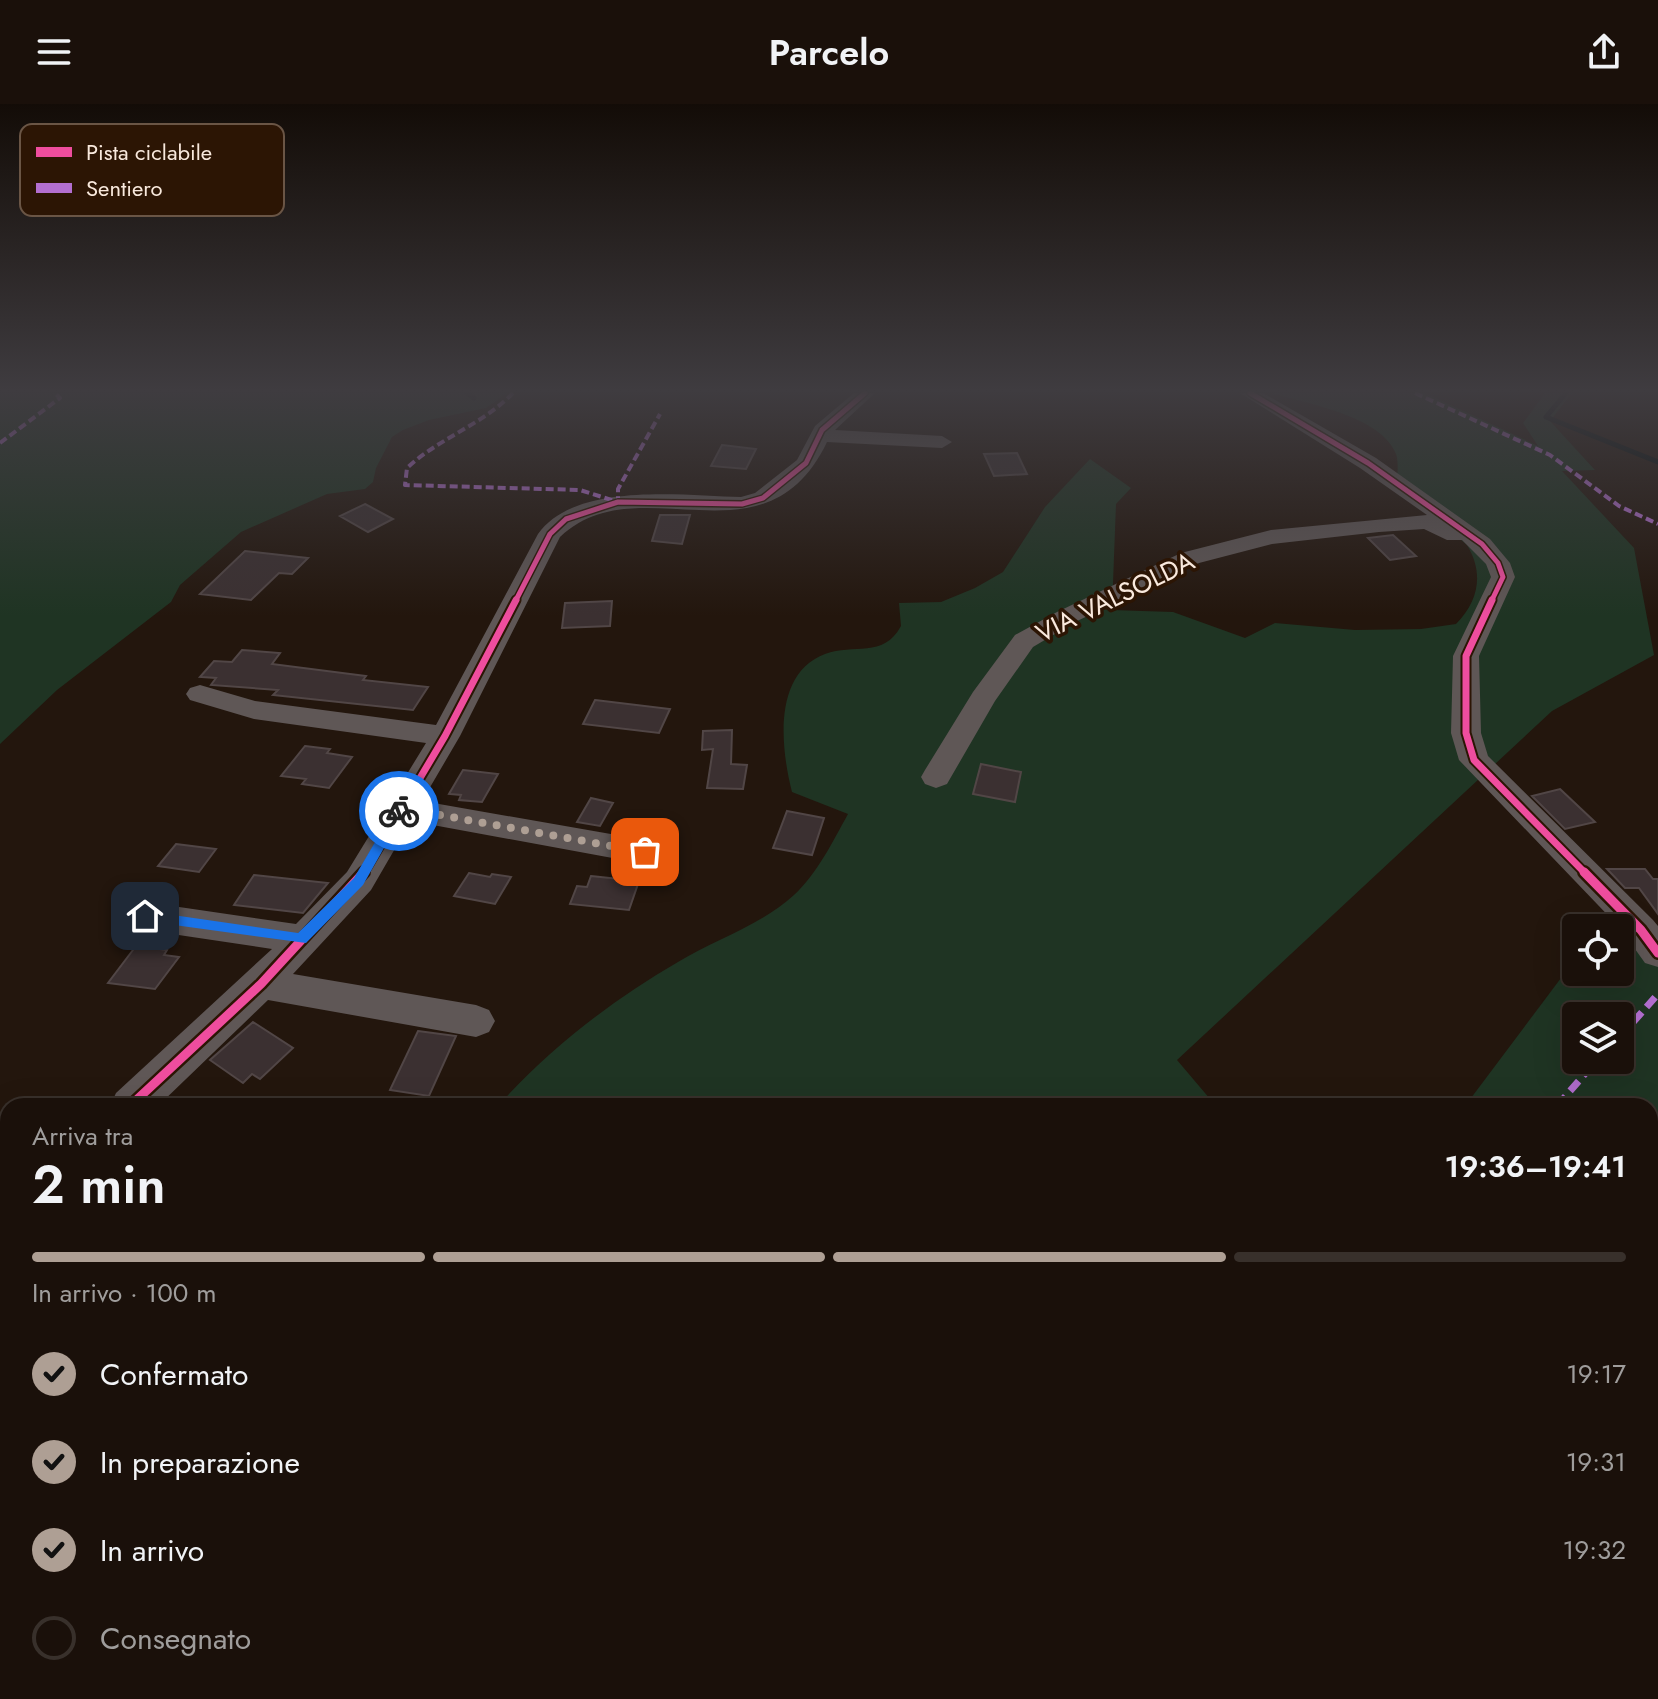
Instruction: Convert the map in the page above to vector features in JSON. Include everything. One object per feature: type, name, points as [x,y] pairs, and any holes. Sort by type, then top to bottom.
[{"type":"street","points":[[139,1098],[261,984],[359,881],[445,736],[550,534],[566,519],[618,502],[742,504],[763,498],[801,467]]},
{"type":"street","points":[[1374,467],[1482,544],[1498,563],[1503,577],[1466,656],[1466,733],[1474,760],[1641,930],[1658,953]]},
{"type":"street","name":"VIA VALSOLDA","points":[[936,777],[983,698],[1024,641],[1066,617],[1190,558],[1271,537],[1427,522],[1443,527],[1498,563]]},
{"type":"street","points":[[200,694],[254,710],[445,736]]},
{"type":"street","points":[[401,808],[645,852]]},
{"type":"street","points":[[145,916],[301,939]]},
{"type":"street","points":[[261,984],[476,1021]]},
{"type":"green space","points":[[0,467],[376,467],[373,482],[365,489],[327,494],[241,532],[180,585],[171,602],[57,690],[0,744]]},
{"type":"green space","points":[[1082,467],[1102,467],[1131,488],[1116,504],[1112,610],[1173,612],[1245,638],[1275,623],[1355,630],[1421,629],[1456,624],[1474,596],[1477,576],[1472,555],[1467,545],[1397,485],[1398,467],[1593,467],[1595,470],[1562,471],[1634,548],[1654,655],[1552,711],[1177,1060],[1209,1098],[506,1098],[560,1045],[605,1009],[678,962],[767,915],[802,887],[824,857],[848,814],[792,792],[785,755],[784,714],[796,678],[808,664],[825,654],[886,643],[901,626],[899,603],[941,602],[1003,572],[1045,507]]},
{"type":"green space","points":[[1658,927],[1658,1098],[1471,1098],[1562,977],[1562,986],[1634,986],[1634,928]]},
{"type":"building","points":[[990,467],[1024,467],[1027,474],[994,476]]},
{"type":"building","points":[[365,504],[393,519],[368,532],[340,516]]},
{"type":"building","points":[[660,515],[690,515],[682,544],[652,541]]},
{"type":"building","points":[[1393,535],[1416,556],[1390,560],[1368,538]]},
{"type":"building","points":[[245,551],[308,558],[292,574],[279,573],[251,600],[200,594]]},
{"type":"building","points":[[612,601],[610,626],[562,628],[565,603]]},
{"type":"building","points":[[242,650],[280,653],[272,664],[366,676],[363,680],[428,687],[413,710],[273,695],[278,690],[211,685],[216,678],[200,677],[214,661],[232,662]]},
{"type":"building","points":[[595,700],[670,709],[659,733],[583,724]]},
{"type":"building","points":[[732,730],[731,764],[747,765],[743,789],[707,788],[713,749],[702,750],[703,731]]},
{"type":"building","points":[[305,746],[330,749],[327,753],[352,757],[329,788],[302,784],[306,779],[281,776]]},
{"type":"building","points":[[981,764],[1021,772],[1015,802],[973,794]]},
{"type":"building","points":[[463,770],[498,774],[482,802],[459,800],[461,795],[449,794]]},
{"type":"building","points":[[1560,789],[1595,822],[1565,829],[1532,796]]},
{"type":"building","points":[[591,798],[613,803],[600,826],[577,822]]},
{"type":"building","points":[[787,811],[824,818],[812,855],[773,848]]},
{"type":"building","points":[[176,844],[216,849],[199,872],[158,866]]},
{"type":"building","points":[[1607,869],[1645,869],[1653,879],[1658,879],[1658,914],[1639,888],[1625,888]]},
{"type":"building","points":[[469,873],[511,877],[495,904],[454,896]]},
{"type":"building","points":[[254,875],[328,883],[303,913],[234,905]]},
{"type":"building","points":[[591,876],[639,881],[629,910],[570,904],[577,886],[587,887]]},
{"type":"building","points":[[136,946],[167,950],[164,955],[179,957],[155,989],[108,983]]},
{"type":"building","points":[[253,1022],[293,1048],[260,1079],[252,1074],[243,1083],[210,1060]]},
{"type":"building","points":[[418,1031],[456,1036],[429,1096],[390,1090]]},
{"type":"marked path","points":[[408,467],[405,485],[580,490],[618,502],[618,489],[630,467]]},
{"type":"marked path","points":[[1567,467],[1619,506],[1658,524]]},
{"type":"marked path","points":[[1634,1021],[1658,994]]},
{"type":"marked path","points":[[1564,1098],[1585,1074]]},
{"type":"cycle path","points":[[139,1098],[261,984],[359,881],[445,736],[550,534],[566,519],[618,502],[742,504],[763,498],[801,467]]},
{"type":"cycle path","points":[[1374,467],[1482,544],[1498,563],[1503,577],[1466,656],[1466,733],[1474,760],[1641,930],[1658,953]]},
{"type":"way so far","points":[[399,811],[401,808],[645,852]]},
{"type":"route","points":[[145,916],[301,939],[359,881],[399,811]]}]
